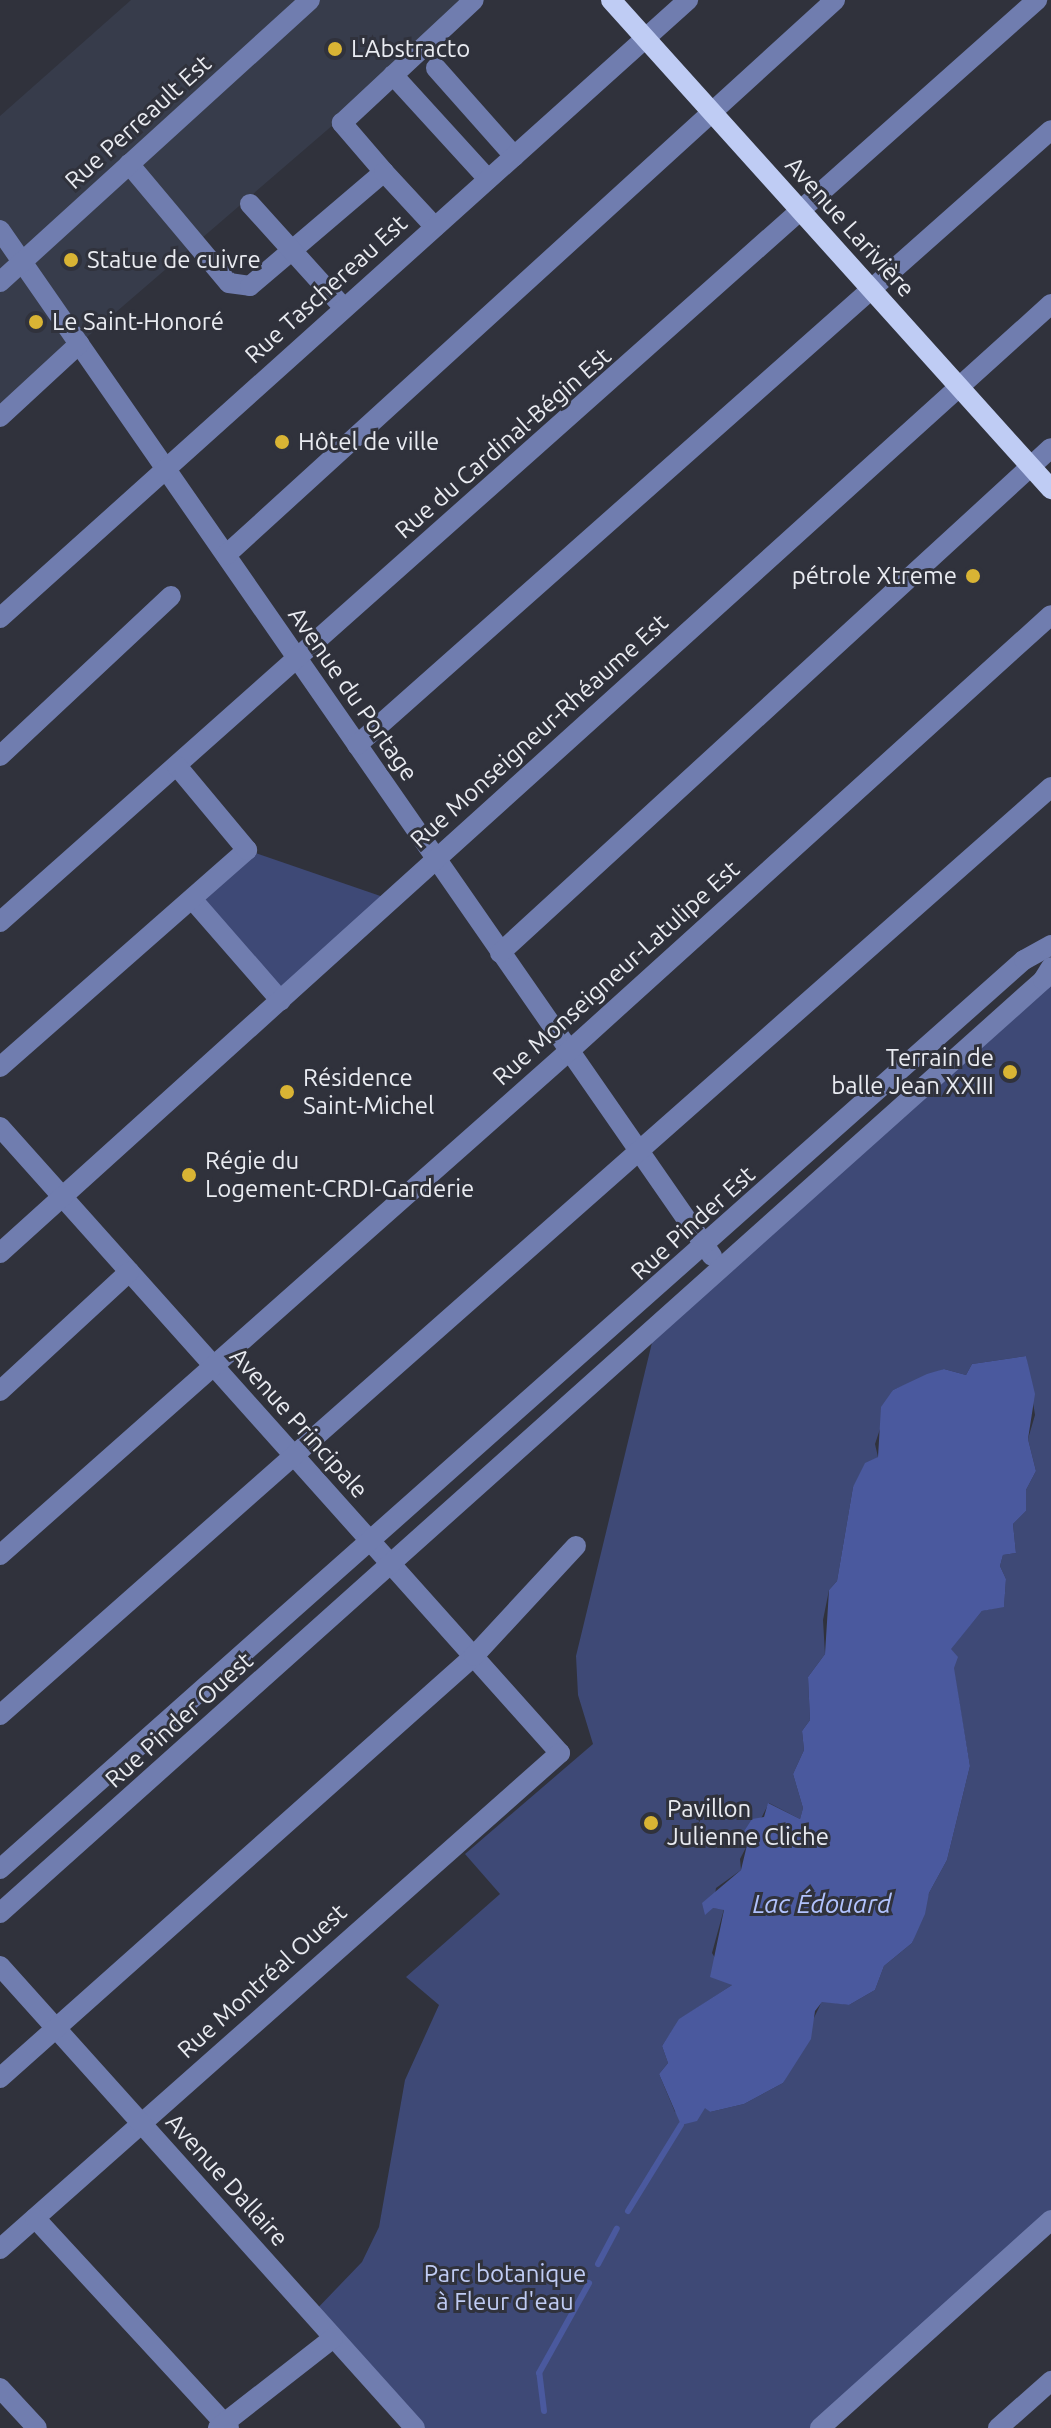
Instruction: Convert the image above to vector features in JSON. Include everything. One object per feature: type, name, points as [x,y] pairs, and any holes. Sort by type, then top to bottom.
[{"type":"main road","name":"Avenue Larivière","points":[[611,0],[1051,489]]},
{"type":"street","name":"Rue Perreault Est","points":[[0,282],[310,0]]},
{"type":"street","points":[[435,227],[342,123],[474,0]]},
{"type":"street","name":"Rue Taschereau Est","points":[[0,618],[688,0]]},
{"type":"street","points":[[226,555],[709,109],[835,0]]},
{"type":"street","name":"Rue du Cardinal-Bégin Est","points":[[0,922],[802,213],[1037,0]]},
{"type":"street","points":[[436,68],[514,156]]},
{"type":"street","points":[[393,75],[488,179]]},
{"type":"street","points":[[357,745],[1051,130]]},
{"type":"street","points":[[129,164],[238,288],[250,286],[293,252],[384,172]]},
{"type":"street","points":[[250,204],[344,308]]},
{"type":"street","name":"Avenue du Portage","points":[[0,230],[719,1266]]},
{"type":"street","name":"Rue Monseigneur-Rhéaume Est","points":[[0,1253],[1051,304]]},
{"type":"street","points":[[0,417],[79,344]]},
{"type":"street","points":[[500,953],[1051,448]]},
{"type":"street","points":[[0,756],[171,596]]},
{"type":"street","name":"Rue Monseigneur-Latulipe Est","points":[[0,1555],[568,1052],[1051,615]]},
{"type":"street","points":[[0,1067],[247,850],[177,766]]},
{"type":"street","points":[[0,1715],[1051,787]]},
{"type":"street","points":[[192,899],[281,1001]]},
{"type":"street","name":"Rue Pinder Est","points":[[371,1542],[706,1247],[1024,960],[1051,945]]},
{"type":"street","name":"Rue Pinder Est","points":[[392,1565],[719,1266],[1043,980],[1051,967]]},
{"type":"street","name":"Avenue Principale","points":[[0,1127],[560,1753]]},
{"type":"street","points":[[0,1391],[129,1272]]},
{"type":"street","name":"Rue Pinder Ouest","points":[[0,1869],[371,1542]]},
{"type":"street","points":[[0,2078],[474,1656],[576,1546]]},
{"type":"street","name":"Rue Pinder Ouest","points":[[0,1913],[392,1565]]},
{"type":"street","name":"Rue Montréal Ouest","points":[[0,2249],[560,1753]]},
{"type":"street","name":"Avenue Dallaire","points":[[0,1966],[415,2428]]},
{"type":"street","points":[[35,2218],[224,2426],[333,2338]]},
{"type":"street","points":[[820,2428],[1051,2220]]},
{"type":"street","points":[[998,2428],[1051,2381]]},
{"type":"street","points":[[0,2388],[37,2428]]},
{"type":"shaded area","points":[[131,0],[478,0],[79,344],[0,419],[0,116]]},
{"type":"green space","points":[[247,850],[392,900],[281,1001],[192,899]]},
{"type":"green space","name":"Parc botanique à Fleur d'eau","points":[[1051,967],[1051,2220],[820,2428],[415,2428],[312,2314],[362,2262],[379,2227],[405,2080],[439,2005],[406,1977],[500,1894],[465,1854],[593,1744],[578,1695],[576,1656],[657,1322]],"holes":[[[1026,1356],[1035,1415],[1028,1439],[1036,1471],[1026,1490],[1026,1511],[1013,1524],[1016,1553],[1003,1555],[1000,1566],[1006,1579],[1004,1606],[982,1611],[950,1649],[970,1766],[947,1860],[929,1893],[912,1943],[884,1966],[875,1990],[849,2005],[822,2001],[783,2083],[744,2104],[710,2112],[705,2107],[699,2114],[675,2112],[659,2074],[668,2063],[662,2046],[680,2019],[732,1985],[712,1953],[724,1909],[713,1908],[716,1888],[741,1870],[740,1859],[769,1803],[800,1819],[803,1808],[793,1774],[804,1750],[802,1731],[810,1720],[808,1677],[825,1654],[823,1620],[829,1590],[837,1581],[853,1487],[878,1457],[875,1444],[893,1390],[944,1369],[966,1375],[972,1364]]]},
{"type":"water","name":"Lac Édouard","points":[[1026,1356],[1035,1394],[1028,1439],[1036,1471],[1026,1490],[1026,1511],[1013,1524],[1016,1553],[1003,1555],[1000,1566],[1006,1579],[1004,1607],[982,1611],[951,1649],[958,1657],[954,1668],[970,1766],[947,1860],[929,1893],[925,1914],[912,1943],[884,1966],[875,1990],[849,2005],[822,2002],[815,2011],[811,2039],[783,2083],[744,2104],[710,2112],[705,2108],[697,2121],[681,2125],[659,2074],[668,2063],[662,2046],[679,2019],[732,1985],[710,1977],[724,1910],[713,1908],[705,1915],[702,1903],[741,1870],[747,1845],[743,1833],[752,1819],[764,1817],[768,1803],[800,1819],[803,1808],[793,1774],[804,1750],[802,1731],[810,1720],[808,1677],[825,1654],[829,1590],[837,1581],[853,1487],[865,1463],[878,1457],[881,1407],[893,1390],[927,1374],[944,1369],[966,1375],[972,1364]]},
{"type":"waterway","points":[[628,2211],[681,2125]]},
{"type":"waterway","points":[[598,2264],[617,2229]]},
{"type":"waterway","points":[[544,2411],[539,2373],[589,2283]]},
{"type":"place","name":"L'Abstracto","points":[[335,49]]},
{"type":"place","name":"Statue de cuivre","points":[[71,260]]},
{"type":"place","name":"Le Saint-Honoré","points":[[36,322]]},
{"type":"place","name":"Hôtel de ville","points":[[282,442]]},
{"type":"place","name":"pétrole Xtreme","points":[[973,576]]},
{"type":"place","name":"Terrain de balle Jean XXIII","points":[[1010,1072]]},
{"type":"place","name":"Résidence Saint-Michel","points":[[287,1092]]},
{"type":"place","name":"Régie du Logement-CRDI-Garderie","points":[[189,1175]]},
{"type":"place","name":"Pavillon Julienne Cliche","points":[[651,1823]]}]
